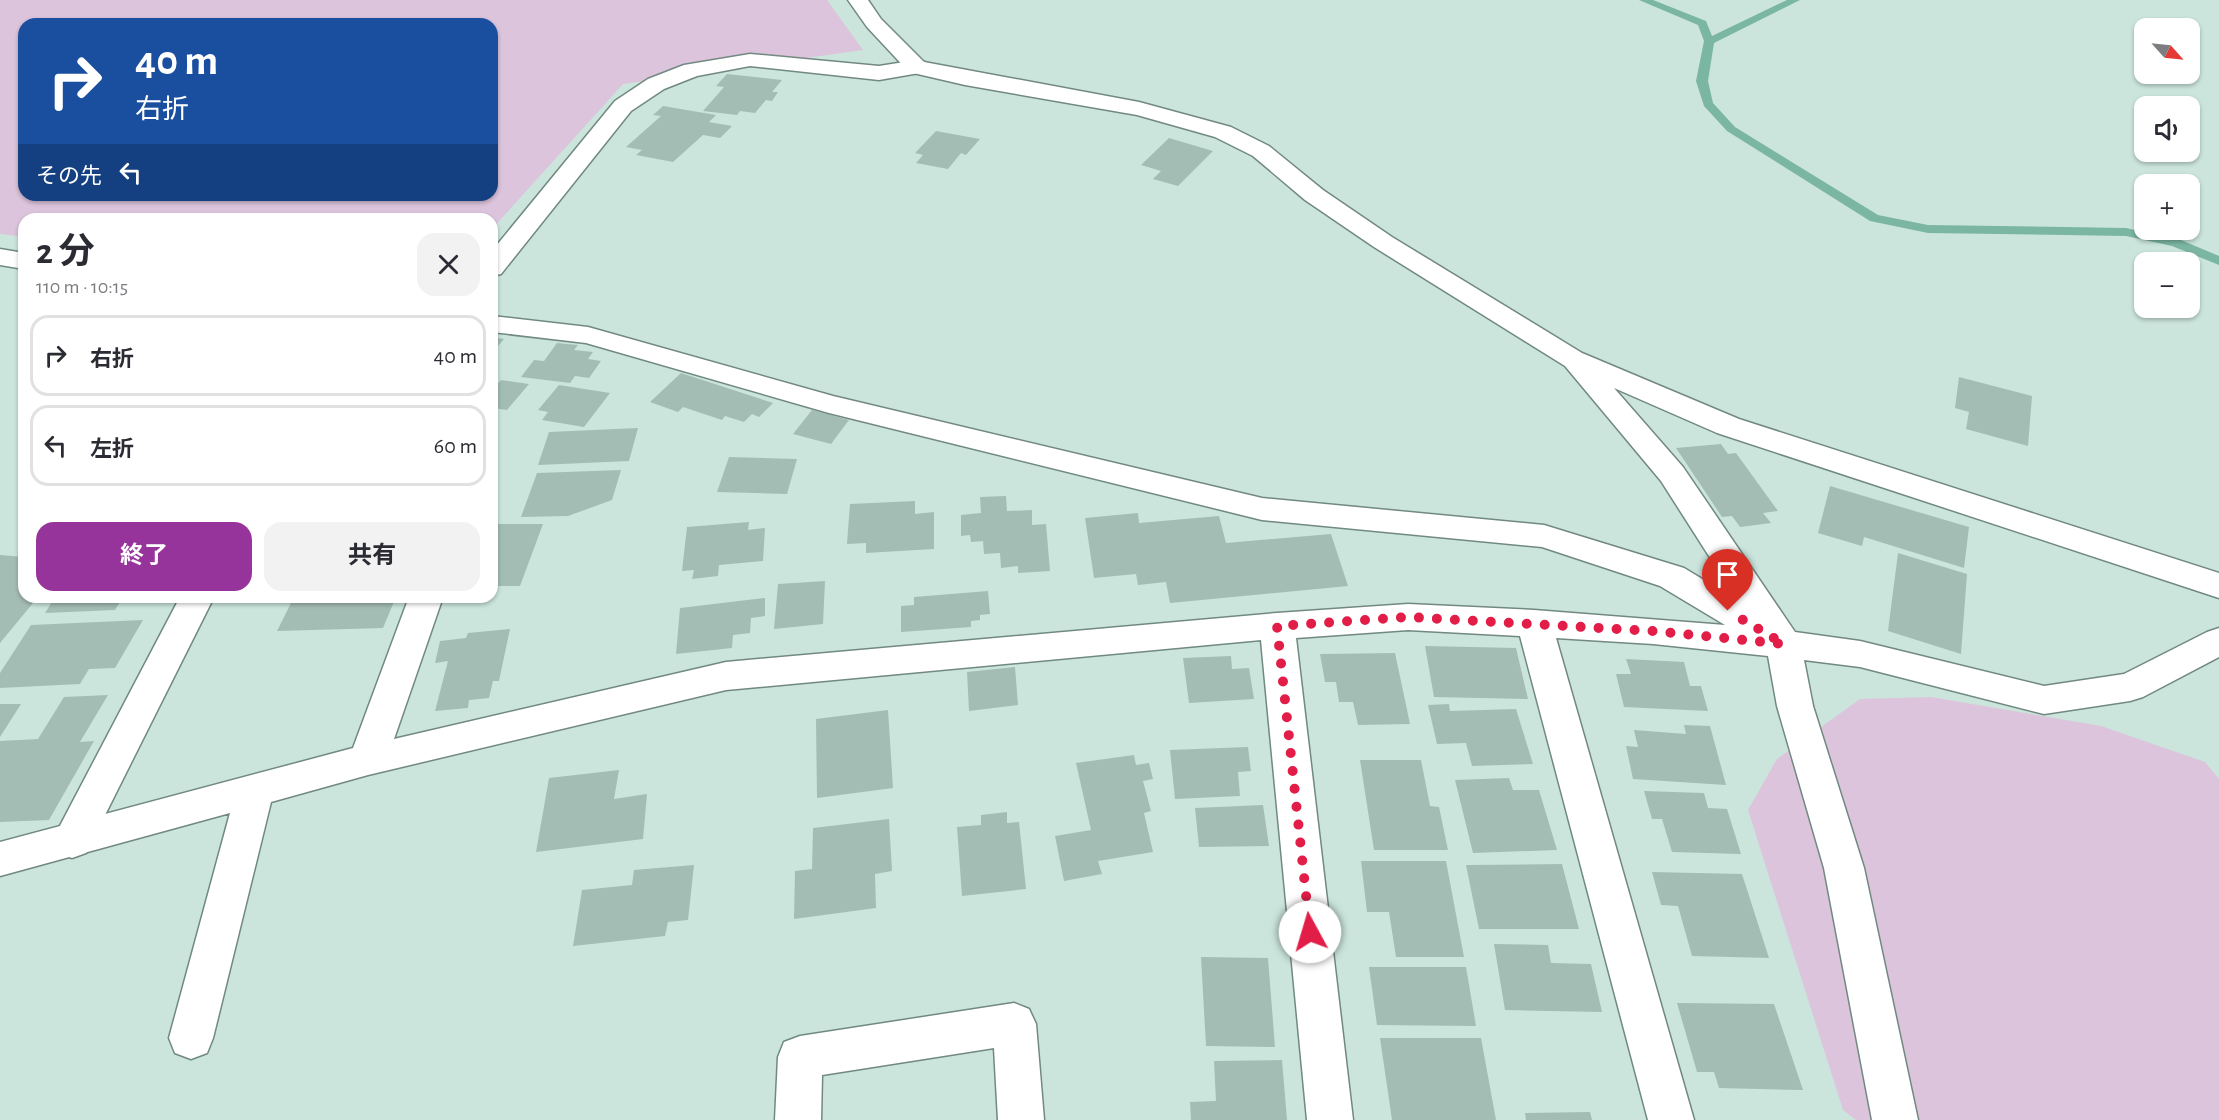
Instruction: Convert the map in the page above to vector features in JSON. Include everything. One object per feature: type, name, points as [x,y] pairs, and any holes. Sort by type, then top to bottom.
[{"type":"street","points":[[858,0],[873,23],[917,66]]},
{"type":"street","points":[[498,261],[623,106],[656,84],[692,70],[750,60],[879,73],[917,66],[975,80],[1139,109],[1223,132],[1261,151],[1314,195],[1383,242],[1572,359],[1728,426],[2219,586]]},
{"type":"street","points":[[0,257],[18,260]]},
{"type":"street","points":[[498,325],[588,335],[829,404],[1262,509],[1544,536],[1672,578],[1784,644]]},
{"type":"street","points":[[1572,359],[1672,474],[1784,644],[1795,706],[1844,868],[1895,1120]]},
{"type":"street","points":[[72,841],[194,603]]},
{"type":"street","points":[[368,760],[424,603]]},
{"type":"street","points":[[0,858],[72,841],[368,760],[726,676],[1277,626],[1408,617],[1653,631],[1784,644],[1860,654],[2044,700],[2130,687],[2219,641]]},
{"type":"street","points":[[1534,623],[1671,1120]]},
{"type":"street","points":[[1277,626],[1330,1120]]},
{"type":"street","points":[[190,1038],[255,791]]},
{"type":"street","points":[[798,1120],[800,1057],[1014,1024],[1021,1120]]},
{"type":"shaded area","points":[[0,0],[827,0],[863,50],[623,84],[498,222],[498,213],[18,213],[18,236],[0,234]]},
{"type":"shaded area","points":[[1931,697],[2101,726],[2205,762],[2219,779],[2219,1120],[1856,1120],[1843,1110],[1748,810],[1777,759],[1860,699]]},
{"type":"building","points":[[727,74],[782,80],[772,92],[778,92],[772,101],[766,100],[755,113],[740,111],[737,115],[703,111],[724,87],[716,86]]},
{"type":"building","points":[[663,106],[716,115],[709,122],[732,126],[720,138],[703,135],[673,162],[636,155],[642,150],[626,147],[661,116],[653,115]]},
{"type":"building","points":[[936,131],[980,139],[966,155],[961,153],[948,169],[916,163],[923,155],[915,153]]},
{"type":"building","points":[[1169,138],[1213,151],[1178,186],[1153,179],[1161,171],[1141,165]]},
{"type":"building","points":[[498,338],[504,339],[498,346]]},
{"type":"building","points":[[557,343],[578,345],[574,350],[593,352],[588,359],[601,361],[589,378],[575,376],[570,383],[521,377],[534,360],[544,361]]},
{"type":"building","points":[[681,373],[773,403],[759,417],[752,414],[744,422],[725,416],[722,420],[683,407],[678,412],[650,402]]},
{"type":"building","points":[[1959,377],[2032,396],[2028,446],[1966,429],[1969,412],[1955,408]]},
{"type":"building","points":[[501,380],[529,384],[507,410],[498,409],[498,383]]},
{"type":"building","points":[[559,385],[610,393],[584,427],[542,420],[548,412],[538,410]]},
{"type":"building","points":[[812,410],[849,420],[831,444],[793,434]]},
{"type":"building","points":[[638,428],[629,461],[538,465],[549,432]]},
{"type":"building","points":[[1721,444],[1728,454],[1736,453],[1778,511],[1763,513],[1771,523],[1740,527],[1732,516],[1722,517],[1676,448]]},
{"type":"building","points":[[729,457],[797,459],[787,494],[717,492]]},
{"type":"building","points":[[621,470],[612,500],[568,516],[521,517],[537,473]]},
{"type":"building","points":[[1830,486],[1969,527],[1964,568],[1864,537],[1862,546],[1818,533]]},
{"type":"building","points":[[1006,496],[1007,511],[1032,510],[1032,525],[1046,524],[1050,571],[1018,573],[1018,566],[1001,568],[1000,553],[984,554],[983,541],[971,542],[970,535],[961,536],[961,515],[981,513],[980,497]]},
{"type":"building","points":[[915,501],[915,514],[934,512],[934,549],[866,553],[866,543],[847,544],[850,504]]},
{"type":"building","points":[[1138,513],[1139,523],[1219,516],[1226,543],[1331,534],[1348,586],[1170,603],[1166,582],[1138,585],[1136,574],[1094,578],[1085,518]]},
{"type":"building","points":[[749,522],[748,530],[765,528],[763,561],[719,565],[718,576],[692,579],[694,570],[682,571],[687,527]]},
{"type":"building","points":[[498,524],[543,524],[520,586],[498,586]]},
{"type":"building","points":[[1898,553],[1967,574],[1961,654],[1888,631]]},
{"type":"building","points":[[0,555],[18,556],[18,603],[33,603],[0,643]]},
{"type":"building","points":[[825,581],[823,624],[774,629],[778,584]]},
{"type":"building","points":[[988,591],[990,614],[980,615],[980,620],[971,621],[971,627],[901,632],[901,606],[914,605],[914,597]]},
{"type":"building","points":[[765,598],[765,616],[751,618],[750,633],[733,635],[732,648],[676,654],[680,608]]},
{"type":"building","points":[[51,603],[119,603],[115,610],[45,613]]},
{"type":"building","points":[[291,603],[393,603],[383,628],[277,631]]},
{"type":"building","points":[[143,620],[115,668],[89,669],[80,684],[0,688],[0,673],[31,625]]},
{"type":"building","points":[[510,629],[499,681],[493,681],[489,698],[469,700],[468,708],[435,711],[448,661],[435,663],[440,641],[466,638],[468,633]]},
{"type":"building","points":[[1425,646],[1516,648],[1528,699],[1434,697]]},
{"type":"building","points":[[1395,653],[1410,724],[1358,725],[1353,702],[1339,702],[1336,682],[1325,682],[1320,654]]},
{"type":"building","points":[[1231,656],[1232,669],[1249,668],[1254,699],[1189,703],[1183,658]]},
{"type":"building","points":[[1626,659],[1684,662],[1690,686],[1701,686],[1708,711],[1624,707],[1616,674],[1631,674]]},
{"type":"building","points":[[1015,667],[1018,705],[969,711],[967,672]]},
{"type":"building","points":[[108,695],[80,742],[94,741],[49,820],[0,822],[0,741],[38,739],[64,697]]},
{"type":"building","points":[[0,704],[21,704],[0,737]]},
{"type":"building","points":[[1449,704],[1450,711],[1516,709],[1533,764],[1472,766],[1466,743],[1437,744],[1428,705]]},
{"type":"building","points":[[888,710],[893,788],[817,798],[816,719]]},
{"type":"building","points":[[1684,725],[1710,726],[1726,785],[1633,779],[1626,746],[1638,747],[1634,730],[1686,734]]},
{"type":"building","points":[[1248,747],[1251,771],[1238,772],[1240,796],[1175,799],[1170,750]]},
{"type":"building","points":[[1134,755],[1136,765],[1149,763],[1153,779],[1143,781],[1151,811],[1144,813],[1153,852],[1098,861],[1102,874],[1064,881],[1055,836],[1091,830],[1076,763]]},
{"type":"building","points":[[1360,760],[1421,760],[1430,806],[1439,807],[1448,850],[1374,850]]},
{"type":"building","points":[[619,770],[614,799],[647,794],[643,839],[536,852],[549,778]]},
{"type":"building","points":[[1509,778],[1513,790],[1539,790],[1557,850],[1473,853],[1455,780]]},
{"type":"building","points":[[1644,791],[1704,793],[1708,808],[1727,809],[1741,854],[1672,852],[1662,819],[1652,819]]},
{"type":"building","points":[[1263,805],[1269,846],[1199,847],[1195,808]]},
{"type":"building","points":[[1007,812],[1007,823],[1019,822],[1026,889],[962,896],[957,827],[981,825],[981,815]]},
{"type":"building","points":[[889,819],[892,871],[875,874],[876,908],[794,919],[795,871],[812,869],[813,828]]},
{"type":"building","points":[[1361,861],[1446,861],[1464,957],[1396,957],[1389,912],[1367,912]]},
{"type":"building","points":[[1562,864],[1579,929],[1479,929],[1466,865]]},
{"type":"building","points":[[694,865],[688,920],[668,922],[665,936],[573,946],[582,890],[632,885],[634,870]]},
{"type":"building","points":[[1652,872],[1742,874],[1769,958],[1692,956],[1678,906],[1661,905]]},
{"type":"building","points":[[1494,944],[1548,945],[1551,963],[1591,964],[1602,1012],[1505,1010]]},
{"type":"building","points":[[1201,957],[1268,958],[1275,1047],[1206,1046]]},
{"type":"building","points":[[1369,967],[1466,967],[1476,1026],[1377,1025]]},
{"type":"building","points":[[1677,1003],[1774,1004],[1803,1090],[1719,1088],[1714,1072],[1697,1072]]},
{"type":"building","points":[[1380,1038],[1481,1038],[1496,1120],[1392,1120]]},
{"type":"building","points":[[1282,1060],[1287,1120],[1191,1120],[1190,1102],[1216,1101],[1214,1061]]},
{"type":"building","points":[[1590,1112],[1592,1120],[1526,1120],[1525,1113]]},
{"type":"waterway","points":[[1644,0],[1702,23],[1709,41]]},
{"type":"waterway","points":[[1709,41],[1795,0]]},
{"type":"waterway","points":[[1709,41],[1702,81],[1708,104],[1731,129],[1874,218],[1928,229],[2126,232],[2176,243],[2219,261]]},
{"type":"route","points":[[1310,932],[1277,626],[1408,617],[1653,631],[1784,644],[1728,611]]}]
